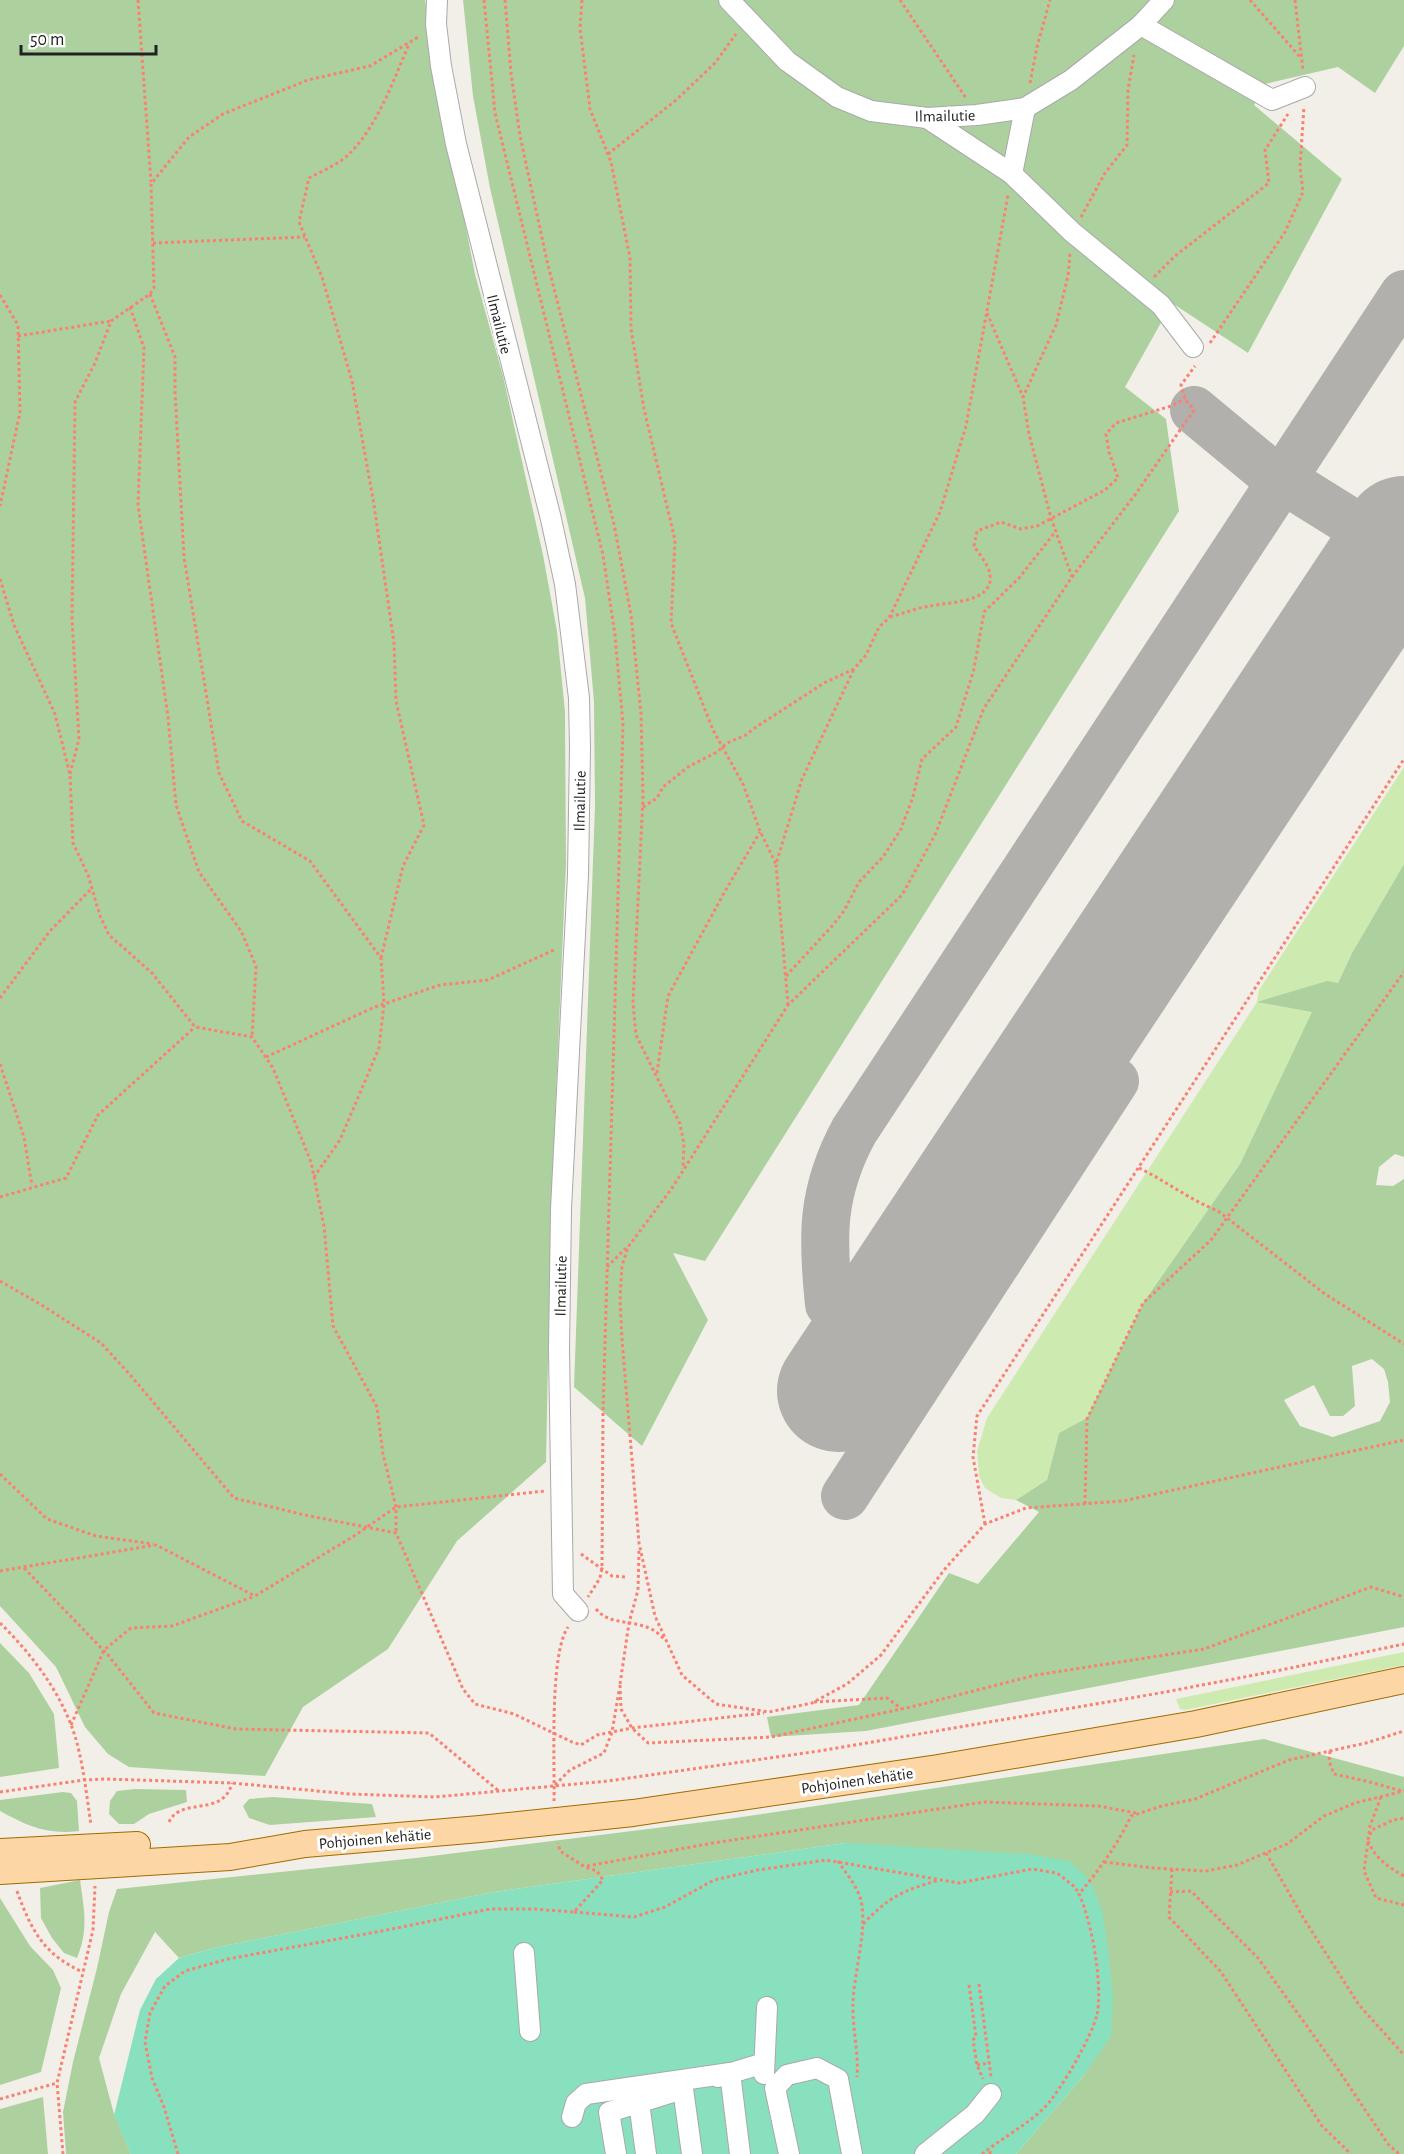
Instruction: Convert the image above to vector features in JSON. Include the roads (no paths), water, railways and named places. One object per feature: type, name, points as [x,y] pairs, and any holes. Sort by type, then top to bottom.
[{"type":"main road","name":"Pohjoinen kehätie","points":[[0,1871],[230,1857],[305,1844],[633,1813],[938,1768],[1196,1724],[1404,1680]]},
{"type":"main road","name":"Pohjoinen kehätie","points":[[0,1852],[229,1841],[305,1844]]},
{"type":"street","name":"Ilmailutie","points":[[437,0],[436,24],[441,66],[459,156],[551,519],[565,584],[578,688],[580,748],[578,875],[561,1209],[559,1350],[562,1594],[586,1609]]},
{"type":"street","name":"Ilmailutie","points":[[729,0],[787,61],[837,97],[872,111],[927,118],[977,115],[1025,108],[1071,80],[1136,29],[1164,0]]},
{"type":"street","points":[[1136,29],[1272,100],[1305,87]]},
{"type":"street","points":[[1012,174],[1025,108]]},
{"type":"street","points":[[927,118],[1012,174],[1072,232],[1161,305],[1201,345]]},
{"type":"street","points":[[524,1953],[530,2031]]},
{"type":"street","points":[[767,2007],[764,2076],[781,2154]]},
{"type":"street","points":[[616,2154],[609,2112],[764,2062]]},
{"type":"street","points":[[789,2154],[775,2088],[787,2075],[817,2068],[838,2079],[852,2154]]},
{"type":"street","points":[[572,2117],[576,2103],[586,2094],[730,2073]]},
{"type":"street","points":[[730,2073],[740,2154]]},
{"type":"street","points":[[683,2089],[692,2154]]},
{"type":"street","points":[[925,2154],[975,2114],[991,2094]]},
{"type":"street","points":[[639,2103],[646,2154]]}]
